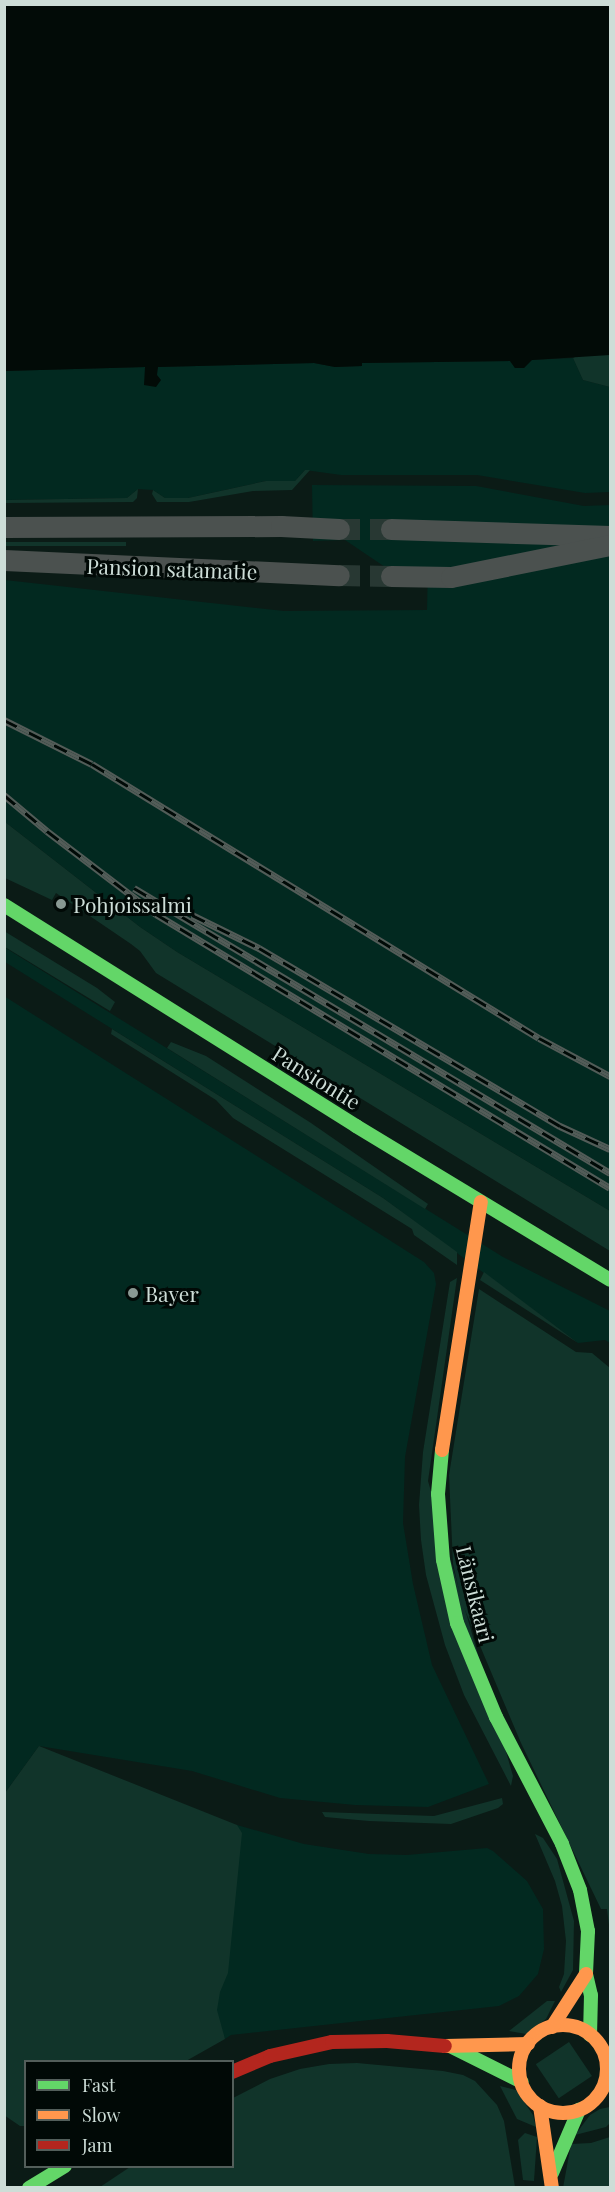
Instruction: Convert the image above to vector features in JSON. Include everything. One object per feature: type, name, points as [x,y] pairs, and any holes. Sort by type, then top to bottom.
[{"type":"street","name":"Pansion satamatie","points":[[4,527],[281,526],[339,529]]},
{"type":"street","points":[[391,529],[610,536]]},
{"type":"street","points":[[391,576],[451,577],[610,545]]},
{"type":"street","name":"Pansion satamatie","points":[[4,560],[339,575]]},
{"type":"street","name":"Pansiontie","points":[[4,905],[610,1280]]},
{"type":"street","name":"Länsikaari","points":[[481,1202],[441,1456],[438,1494],[442,1560],[457,1623],[475,1670],[496,1717],[573,1868],[588,1931],[586,1974],[591,1995],[591,2035]]},
{"type":"street","points":[[552,2027],[586,1974]]},
{"type":"street","points":[[552,2027],[576,2027],[591,2035],[600,2044],[608,2061],[606,2080],[596,2098],[579,2110],[561,2113],[540,2106],[528,2094],[522,2082],[520,2063],[528,2044],[537,2034],[552,2027]]},
{"type":"street","points":[[234,2071],[270,2056],[332,2042],[387,2041],[450,2046],[474,2043],[528,2044]]},
{"type":"street","points":[[450,2046],[522,2082]]},
{"type":"street","points":[[596,2098],[610,2099]]},
{"type":"street","points":[[540,2106],[546,2154],[552,2173],[552,2187]]},
{"type":"street","points":[[552,2173],[579,2110]]},
{"type":"street","points":[[28,2187],[61,2168]]},
{"type":"shaded area","points":[[4,5],[610,5],[610,355],[532,360],[524,368],[515,368],[510,361],[362,363],[362,366],[335,367],[314,363],[158,367],[157,375],[161,380],[156,387],[144,385],[145,367],[5,371]]},
{"type":"shaded area","points":[[610,338],[610,387],[583,380],[573,358]]},
{"type":"shaded area","points":[[573,358],[583,380],[610,387],[610,492],[585,493],[477,475],[341,475],[305,470],[295,481],[266,481],[188,498],[165,498],[153,490],[138,489],[127,498],[5,500],[4,371],[145,367],[145,375],[157,375],[157,367],[314,363],[335,367],[362,366],[362,363],[510,361],[515,368],[524,368],[531,360]]},
{"type":"shaded area","points":[[305,470],[310,470],[292,490],[253,491],[189,502],[157,502],[152,494],[153,490],[165,498],[188,498],[266,481],[295,481]]},
{"type":"shaded area","points":[[312,485],[476,486],[584,506],[610,505],[610,1211],[177,952],[140,927],[5,822],[5,580],[284,611],[427,610],[428,567],[385,567],[345,540],[313,541]]},
{"type":"shaded area","points":[[138,489],[137,498],[133,502],[5,503],[5,500],[127,498]]},
{"type":"shaded area","points":[[5,542],[126,542],[126,546],[5,546]]},
{"type":"shaded area","points":[[5,822],[140,927],[177,952],[610,1211],[610,1251],[156,973],[140,951],[56,893],[52,900],[5,878]]},
{"type":"shaded area","points":[[4,931],[97,988],[115,1002],[110,1011],[5,947]]},
{"type":"shaded area","points":[[4,947],[503,1257],[610,1311],[610,1343],[605,1340],[578,1343],[383,1198],[5,962]]},
{"type":"shaded area","points":[[4,996],[424,1262],[434,1273],[436,1284],[405,1457],[403,1523],[413,1584],[432,1665],[489,1784],[428,1807],[355,1805],[280,1798],[192,1771],[39,1746],[5,1793]]},
{"type":"shaded area","points":[[112,1029],[383,1198],[457,1252],[457,1265],[414,1235],[412,1229],[233,1118],[216,1100],[111,1034]]},
{"type":"shaded area","points":[[171,1042],[206,1056],[311,1123],[428,1204],[425,1209],[167,1048]]},
{"type":"shaded area","points":[[484,1272],[578,1343],[480,1280]]},
{"type":"shaded area","points":[[457,1278],[428,1481],[513,1776],[511,1786],[464,1695],[445,1645],[426,1575],[421,1540],[419,1505],[423,1452],[450,1282]]},
{"type":"shaded area","points":[[479,1289],[576,1352],[592,1353],[610,1368],[610,1933],[607,1909],[601,1909],[521,1743],[462,1603],[453,1564],[449,1475]]},
{"type":"shaded area","points":[[39,1746],[237,1825],[242,1833],[228,1973],[220,1992],[217,2010],[225,2039],[188,2060],[24,2060],[24,2126],[20,2126],[4,2115],[5,1793]]},
{"type":"shaded area","points":[[502,1798],[503,1804],[498,1808],[451,1824],[325,1817],[322,1812],[434,1816]]},
{"type":"shaded area","points":[[237,1825],[304,1844],[369,1854],[407,1855],[487,1848],[527,1881],[543,1909],[544,1949],[538,1974],[519,1996],[499,2006],[231,2035],[225,2039],[189,1968],[186,1910]]},
{"type":"shaded area","points":[[535,1834],[543,1838],[557,1859],[574,1921],[573,1970],[561,1992],[559,1987],[564,1974],[566,1941],[562,1906],[555,1881]]},
{"type":"shaded area","points":[[547,2001],[555,2001],[546,2019],[526,2034],[509,2031]]},
{"type":"shaded area","points":[[569,2042],[592,2076],[559,2098],[536,2064]]},
{"type":"shaded area","points":[[357,2063],[443,2071],[463,2075],[475,2081],[497,2105],[504,2121],[515,2187],[100,2187],[128,2168],[234,2168],[234,2097],[270,2079],[300,2069],[329,2064]]},
{"type":"shaded area","points":[[500,2086],[516,2090],[533,2115],[536,2127],[517,2119]]},
{"type":"shaded area","points":[[610,2107],[610,2123],[606,2127],[575,2135],[590,2115],[600,2109]]},
{"type":"shaded area","points":[[525,2133],[537,2137],[534,2181],[523,2180],[518,2140]]},
{"type":"shaded area","points":[[610,2137],[610,2187],[563,2188],[571,2144],[591,2143]]},
{"type":"tunnel","points":[[339,529],[391,529]]},
{"type":"tunnel","points":[[339,575],[391,576]]},
{"type":"railway","points":[[4,720],[92,764],[539,1038],[610,1076]]},
{"type":"railway","points":[[4,795],[47,831],[156,914],[610,1188]]},
{"type":"railway","points":[[134,888],[610,1173]]},
{"type":"railway","points":[[192,915],[259,948],[560,1126],[610,1149]]},
{"type":"traffic: fast","points":[[4,905],[356,1126],[610,1280]]},
{"type":"traffic: fast","points":[[442,1450],[438,1494],[443,1560],[457,1623],[496,1717],[562,1844],[580,1890],[588,1931],[586,1974],[591,1995],[590,2035]]},
{"type":"traffic: fast","points":[[450,2046],[522,2082]]},
{"type":"traffic: fast","points":[[552,2173],[579,2110]]},
{"type":"traffic: fast","points":[[29,2188],[62,2168]]},
{"type":"traffic: slow","points":[[442,1450],[481,1202]]},
{"type":"traffic: slow","points":[[552,2027],[586,1974]]},
{"type":"traffic: slow","points":[[563,2025],[580,2029],[594,2038],[603,2052],[607,2069],[603,2086],[594,2100],[580,2109],[563,2113],[546,2109],[532,2100],[523,2086],[519,2069],[523,2052],[532,2038],[546,2029],[563,2025]]},
{"type":"traffic: slow","points":[[445,2046],[528,2044]]},
{"type":"traffic: slow","points":[[540,2106],[552,2188]]},
{"type":"traffic: jam","points":[[234,2071],[270,2056],[332,2042],[387,2041],[445,2046]]},
{"type":"place","name":"Pohjoissalmi","points":[[61,904]]},
{"type":"place","name":"Bayer","points":[[133,1293]]}]
